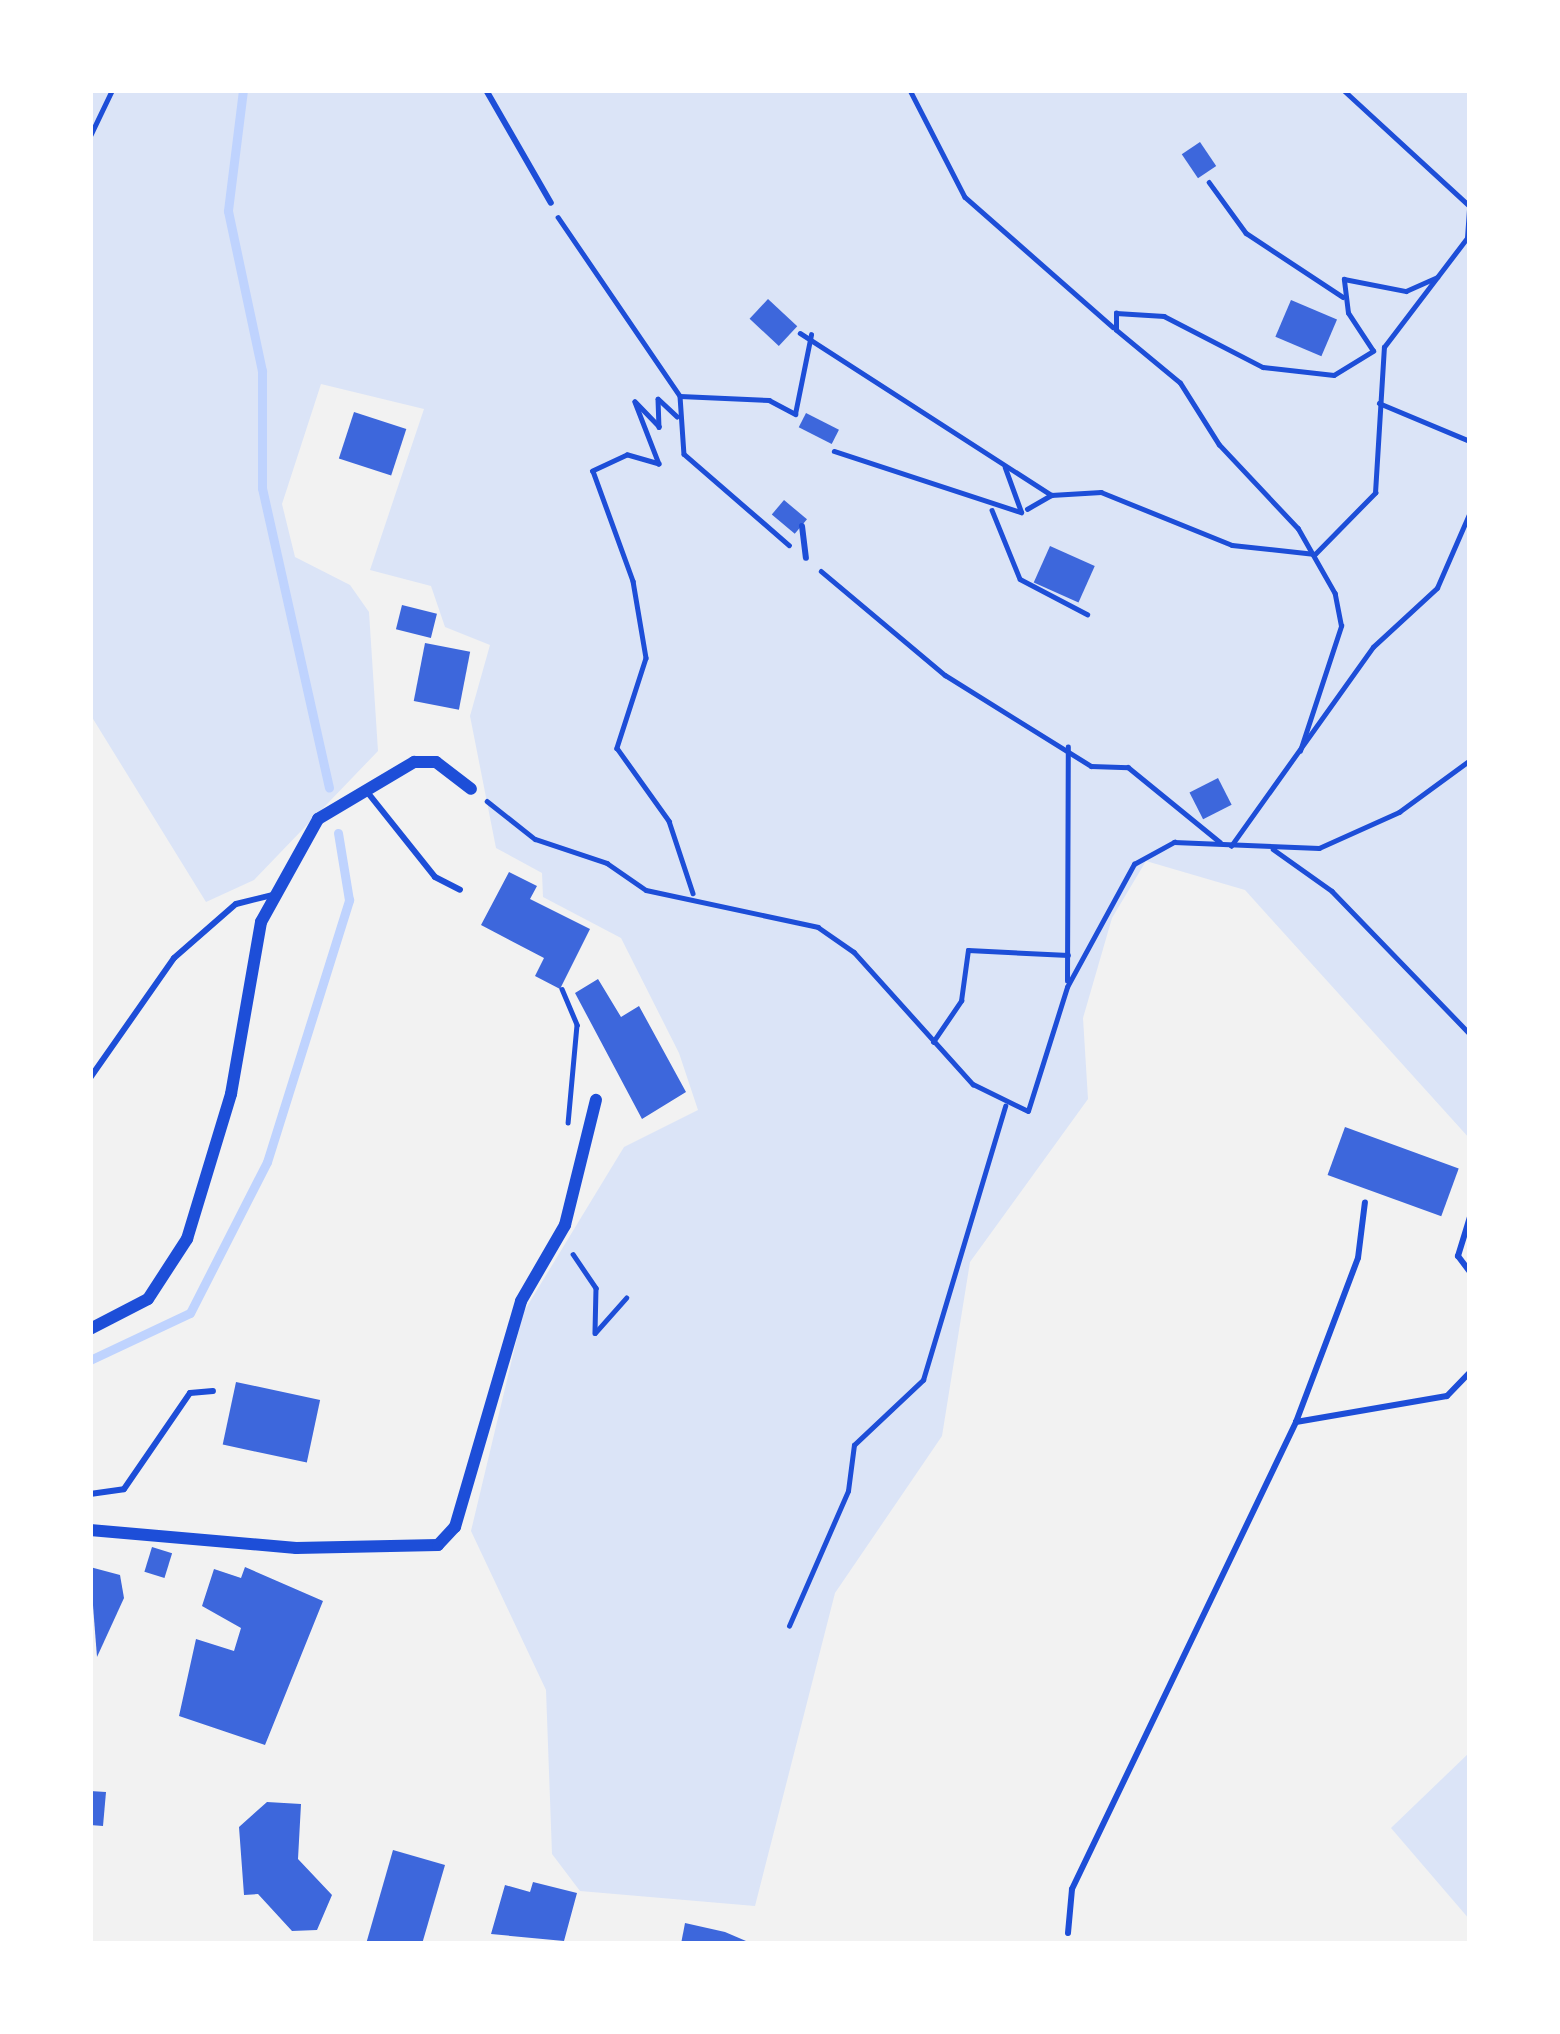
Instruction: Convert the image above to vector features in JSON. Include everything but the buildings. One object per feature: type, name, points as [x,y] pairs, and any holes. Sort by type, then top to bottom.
[{"type":"street","points":[[90,1329],[148,1299],[188,1239],[271,895],[318,819],[414,762],[436,762],[470,789]]},
{"type":"street","points":[[90,1530],[296,1548],[438,1545],[455,1527],[520,1301],[566,1225],[578,1146],[596,1100]]},
{"type":"lane","points":[[486,90],[551,203]]},
{"type":"lane","points":[[802,526],[806,558]]},
{"type":"lane","points":[[366,790],[435,877],[460,890]]},
{"type":"lane","points":[[90,1078],[174,958],[236,904],[271,895]]},
{"type":"lane","points":[[1068,1933],[1072,1889],[1296,1422],[1358,1258],[1365,1202]]},
{"type":"lane","points":[[1470,1217],[1458,1256],[1470,1272]]},
{"type":"lane","points":[[1296,1422],[1448,1396],[1470,1372]]},
{"type":"lane","points":[[90,1494],[124,1489],[190,1393],[213,1391]]},
{"type":"path","points":[[90,136],[112,90]]},
{"type":"path","points":[[910,90],[964,197],[1180,383],[1315,554],[1341,626],[1300,751]]},
{"type":"path","points":[[1315,554],[1375,493],[1385,453],[1379,403],[1384,347],[1467,238],[1469,206],[1343,90]]},
{"type":"path","points":[[1209,182],[1246,233],[1345,298]]},
{"type":"path","points":[[559,218],[680,396],[677,417],[684,454],[707,481],[945,674],[1068,747],[1091,766],[1128,767],[1231,846]]},
{"type":"path","points":[[1116,330],[1115,313],[1132,308],[1310,376],[1373,351],[1345,298],[1344,279],[1406,291],[1442,274]]},
{"type":"path","points":[[800,333],[812,335],[1051,495]]},
{"type":"path","points":[[680,396],[736,395],[796,414],[812,335]]},
{"type":"path","points":[[677,417],[658,399],[659,427],[635,402],[659,464],[627,455],[593,471],[633,581],[646,658],[617,748],[669,820],[693,893]]},
{"type":"path","points":[[1379,403],[1470,441]]},
{"type":"path","points":[[834,451],[992,510],[1027,509],[1051,495],[1101,492],[1232,545],[1315,554]]},
{"type":"path","points":[[1005,468],[1027,509]]},
{"type":"path","points":[[992,510],[1020,579],[1087,614]]},
{"type":"path","points":[[1231,846],[1372,647],[1437,588],[1470,512]]},
{"type":"path","points":[[1067,987],[1068,747]]},
{"type":"path","points":[[470,789],[535,839],[607,863],[646,890],[693,893],[731,916],[776,913],[818,927],[854,952],[933,1042],[1005,1106],[1035,1102],[1067,987],[1134,864],[1174,842],[1268,846],[1350,837],[1470,760]]},
{"type":"path","points":[[1268,846],[1332,891],[1470,1034]]},
{"type":"path","points":[[933,1042],[961,1001],[968,950],[1068,955]]},
{"type":"path","points":[[562,988],[577,1025],[567,1120],[578,1146]]},
{"type":"path","points":[[789,1626],[840,1513],[854,1445],[923,1380],[1005,1106]]},
{"type":"path","points":[[566,1225],[596,1288],[595,1333],[626,1298]]},
{"type":"shaded area","points":[[90,90],[1470,90],[1470,1139],[1245,890],[1146,861],[1112,918],[1083,1018],[1088,1099],[970,1262],[942,1436],[835,1593],[755,1906],[580,1891],[552,1854],[546,1690],[471,1531],[523,1313],[624,1147],[698,1110],[679,1053],[621,938],[543,897],[542,873],[496,848],[470,716],[490,645],[445,627],[431,586],[370,570],[424,409],[321,384],[282,504],[295,557],[350,585],[369,612],[378,751],[254,880],[206,902],[90,714]]},
{"type":"shaded area","points":[[1470,1752],[1470,1920],[1391,1828]]},
{"type":"waterway","points":[[243,90],[228,211],[262,371],[262,488],[329,788]]},
{"type":"waterway","points":[[90,1360],[190,1313],[267,1162],[349,900],[338,833]]}]
